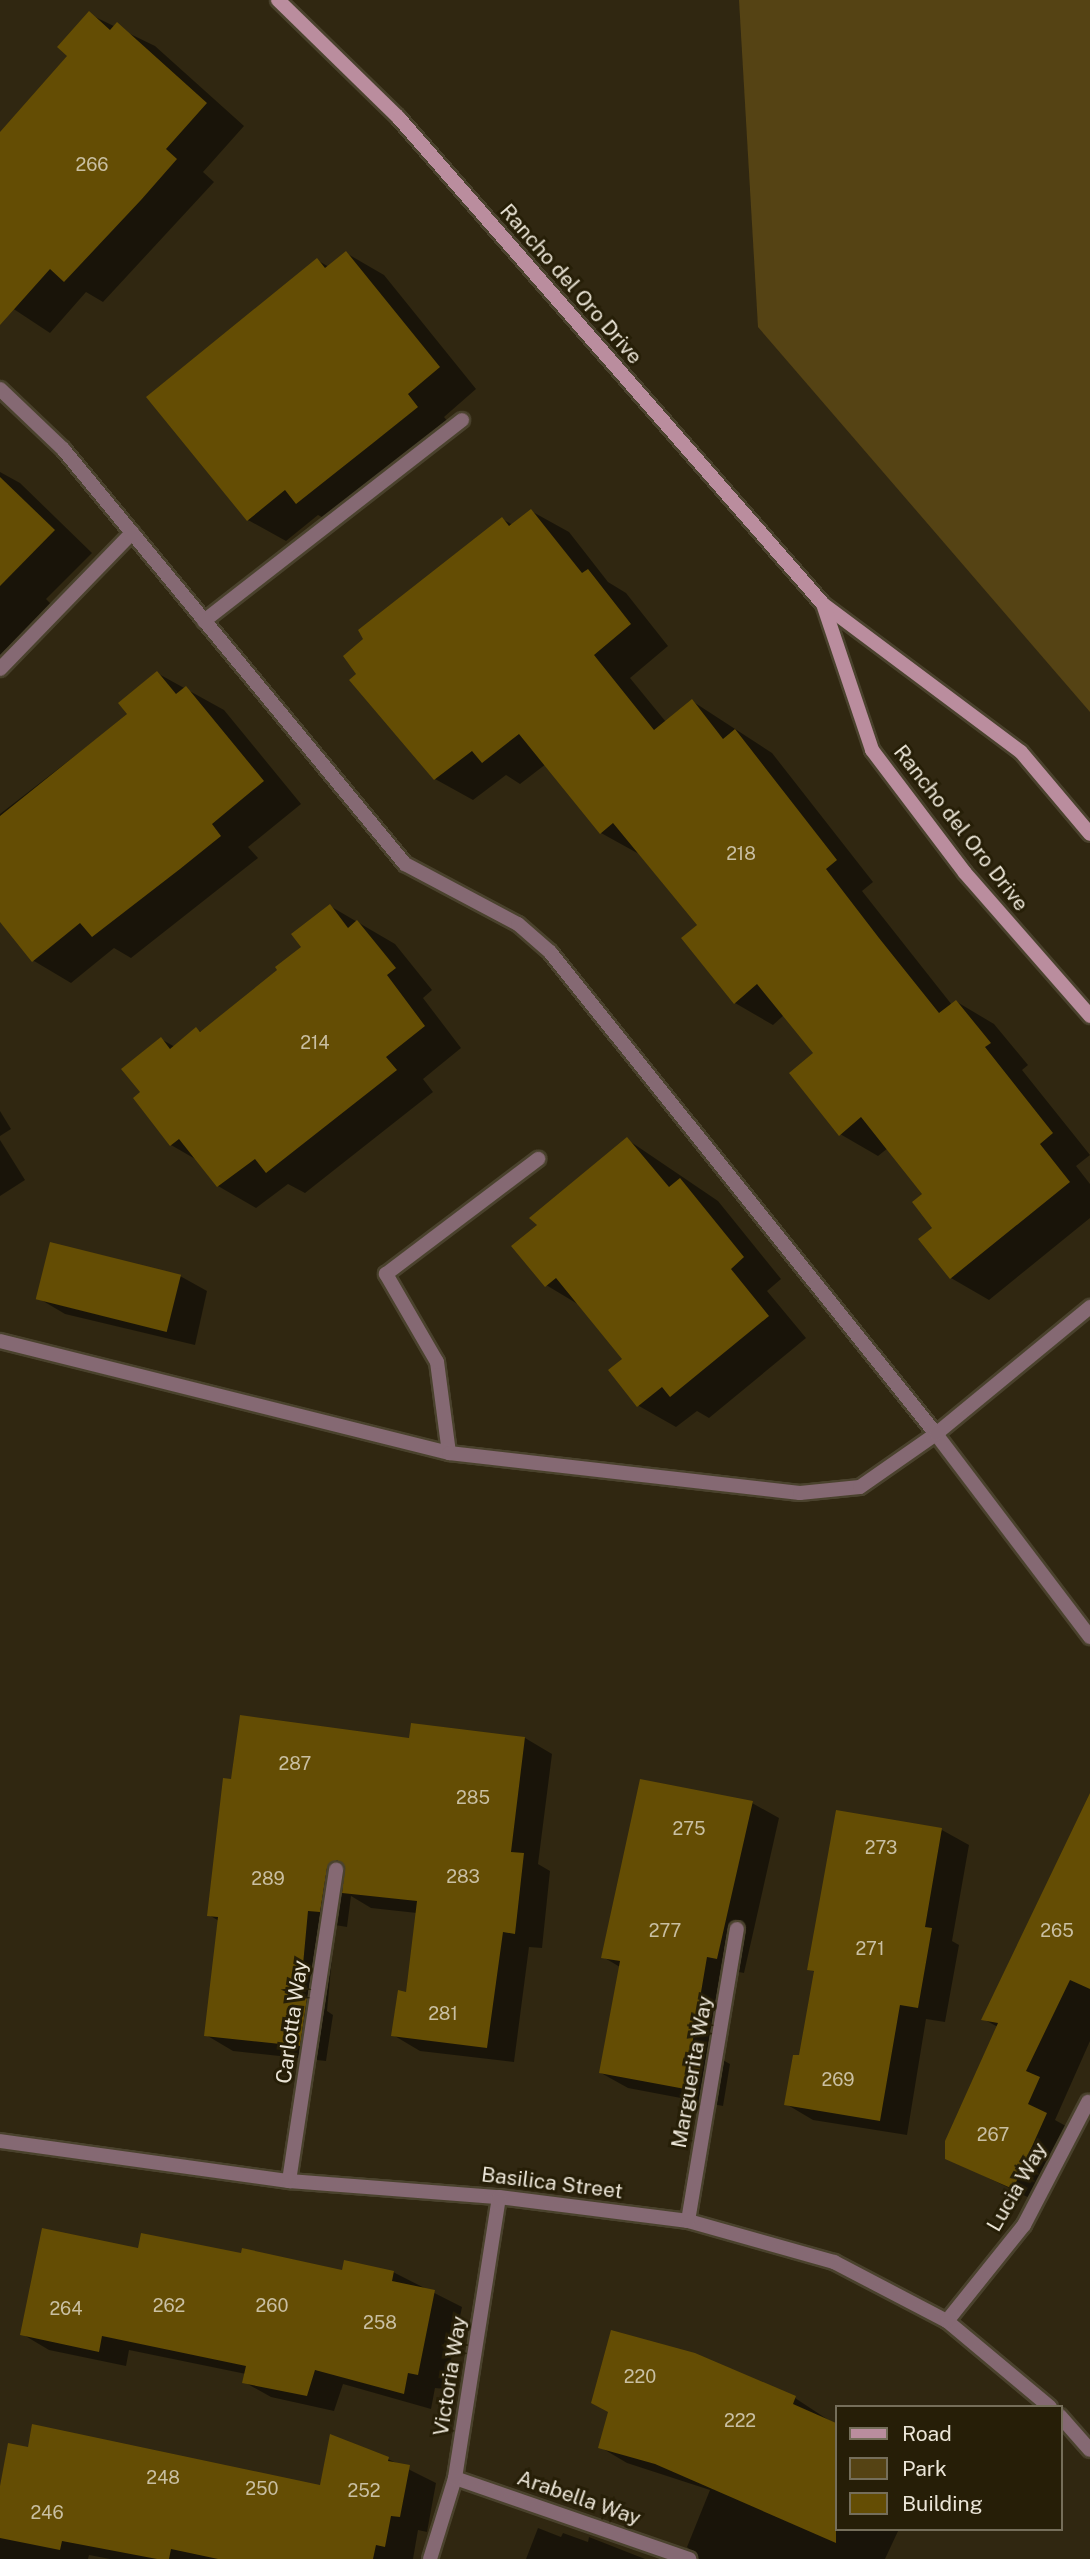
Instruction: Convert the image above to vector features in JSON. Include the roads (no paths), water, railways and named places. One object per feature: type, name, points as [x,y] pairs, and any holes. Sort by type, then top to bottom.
[{"type":"main road","name":"Rancho del Oro Drive","points":[[278,0],[398,117],[823,604],[1021,752],[1090,834]]},
{"type":"main road","name":"Rancho del Oro Drive","points":[[823,604],[872,750],[965,873],[1090,1016]]},
{"type":"street","points":[[0,389],[63,449],[405,864],[518,924],[550,952],[936,1434],[1090,1637]]},
{"type":"street","points":[[204,621],[462,420]]},
{"type":"street","points":[[0,669],[132,533]]},
{"type":"street","points":[[449,1453],[437,1362],[386,1274],[538,1159]]},
{"type":"street","points":[[0,1341],[449,1453],[800,1493],[860,1486],[936,1434],[1090,1307]]},
{"type":"street","name":"Carlotta Way","points":[[289,2181],[335,1870]]},
{"type":"street","name":"Marguerita Way","points":[[688,2221],[737,1929]]},
{"type":"street","name":"Lucia Way","points":[[947,2321],[1024,2225],[1088,2102]]},
{"type":"street","name":"Basilica Street","points":[[0,2141],[289,2181],[499,2197],[688,2221],[834,2262],[947,2321],[1048,2405]]},
{"type":"street","name":"Victoria Way","points":[[430,2559],[455,2477],[499,2197]]},
{"type":"street","points":[[1062,2418],[1090,2449]]},
{"type":"street","name":"Arabella Way","points":[[455,2477],[689,2559]]}]
